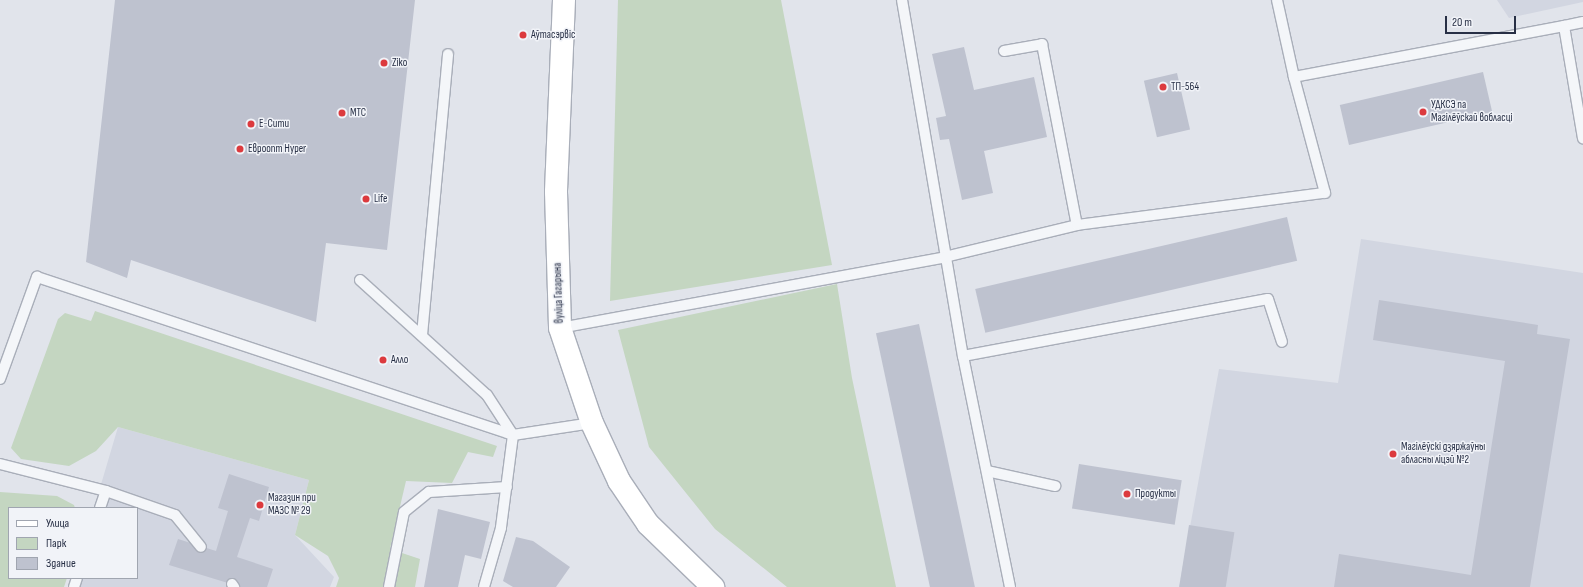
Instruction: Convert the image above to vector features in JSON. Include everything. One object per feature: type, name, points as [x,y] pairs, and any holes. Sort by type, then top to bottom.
[{"type":"main road","name":"вуліца Гагарына","points":[[564,0],[556,192],[560,328],[592,423],[618,481],[648,524],[713,587]]},
{"type":"lane","points":[[902,0],[963,356],[1010,587]]},
{"type":"lane","points":[[560,328],[945,257],[1077,225],[1325,193],[1294,77],[1277,0]]},
{"type":"lane","points":[[1294,77],[1583,22]]},
{"type":"lane","points":[[1564,26],[1583,138]]},
{"type":"lane","points":[[1004,51],[1042,44],[1077,225]]},
{"type":"lane","points":[[422,335],[448,54]]},
{"type":"lane","points":[[0,379],[37,277],[514,435],[592,423]]},
{"type":"lane","points":[[360,280],[487,395],[514,435],[501,528],[484,587]]},
{"type":"lane","points":[[963,356],[1268,299],[1282,342]]},
{"type":"lane","points":[[0,464],[106,491],[174,515],[201,547]]},
{"type":"lane","points":[[987,471],[1055,486]]},
{"type":"lane","points":[[389,587],[404,512],[429,492],[507,487]]},
{"type":"lane","points":[[100,507],[106,491]]},
{"type":"shaded area","points":[[1497,0],[1583,0],[1583,2],[1509,18]]},
{"type":"shaded area","name":"Магілёўскі дзяржаўны абласны ліцэй №2","points":[[1361,239],[1583,273],[1583,587],[1179,587],[1219,369],[1338,383]]},
{"type":"shaded area","points":[[118,427],[309,480],[295,535],[334,577],[330,587],[71,587],[74,579],[138,579],[138,507],[94,507]]},
{"type":"green space","points":[[618,0],[781,0],[832,265],[610,301]]},
{"type":"green space","points":[[837,284],[852,378],[896,587],[787,587],[715,529],[649,447],[618,330]]},
{"type":"green space","points":[[95,311],[497,446],[493,457],[468,452],[452,483],[406,481],[390,549],[420,559],[415,587],[336,587],[339,578],[328,556],[295,535],[309,480],[118,427],[96,451],[69,466],[21,459],[11,448],[58,319],[65,313],[91,321]]},
{"type":"green space","points":[[0,492],[57,496],[74,505],[75,507],[8,507],[8,579],[67,579],[64,587],[0,587]]},
{"type":"building","name":"Е-Сити","points":[[115,0],[415,0],[387,250],[326,243],[316,322],[131,260],[127,278],[86,262]]},
{"type":"building","points":[[964,47],[974,90],[1034,77],[1047,137],[984,151],[993,193],[962,200],[949,139],[940,140],[936,118],[946,116],[932,54]]},
{"type":"building","points":[[1483,72],[1492,112],[1349,145],[1340,105]]},
{"type":"building","points":[[1177,73],[1190,130],[1157,137],[1144,81]]},
{"type":"building","points":[[1287,217],[1297,261],[985,333],[975,289]]},
{"type":"building","points":[[1379,300],[1538,325],[1537,334],[1570,339],[1530,587],[1334,587],[1339,554],[1471,575],[1505,361],[1373,340]]},
{"type":"building","points":[[919,324],[975,587],[930,587],[876,333]]},
{"type":"building","name":"Продукты","points":[[1079,464],[1182,480],[1175,525],[1072,508]]},
{"type":"building","points":[[229,474],[269,487],[259,521],[250,518],[237,557],[273,569],[267,587],[241,587],[169,565],[178,539],[216,551],[228,511],[218,508]]},
{"type":"building","points":[[438,509],[490,522],[481,559],[465,555],[458,587],[424,587]]},
{"type":"building","points":[[1189,525],[1234,532],[1226,587],[1179,587]]},
{"type":"building","points":[[516,537],[533,541],[570,567],[556,587],[513,587],[503,581]]},
{"type":"place","name":"Аўтасэрвіс","points":[[523,35]]},
{"type":"place","name":"Ziko","points":[[384,63]]},
{"type":"place","name":"ТП-564","points":[[1163,87]]},
{"type":"place","name":"УДКСЭ па Магілёўскай вобласці","points":[[1423,112]]},
{"type":"place","name":"МТС","points":[[342,113]]},
{"type":"place","name":"Е-Сити","points":[[251,124]]},
{"type":"place","name":"Евроопт Hyper","points":[[240,149]]},
{"type":"place","name":"Life","points":[[366,199]]},
{"type":"place","name":"Алло","points":[[383,360]]},
{"type":"place","name":"Магілёўскі дзяржаўны абласны ліцэй №2","points":[[1393,454]]},
{"type":"place","name":"Продукты","points":[[1127,494]]},
{"type":"place","name":"Магазин при МАЗС № 29","points":[[260,505]]}]
